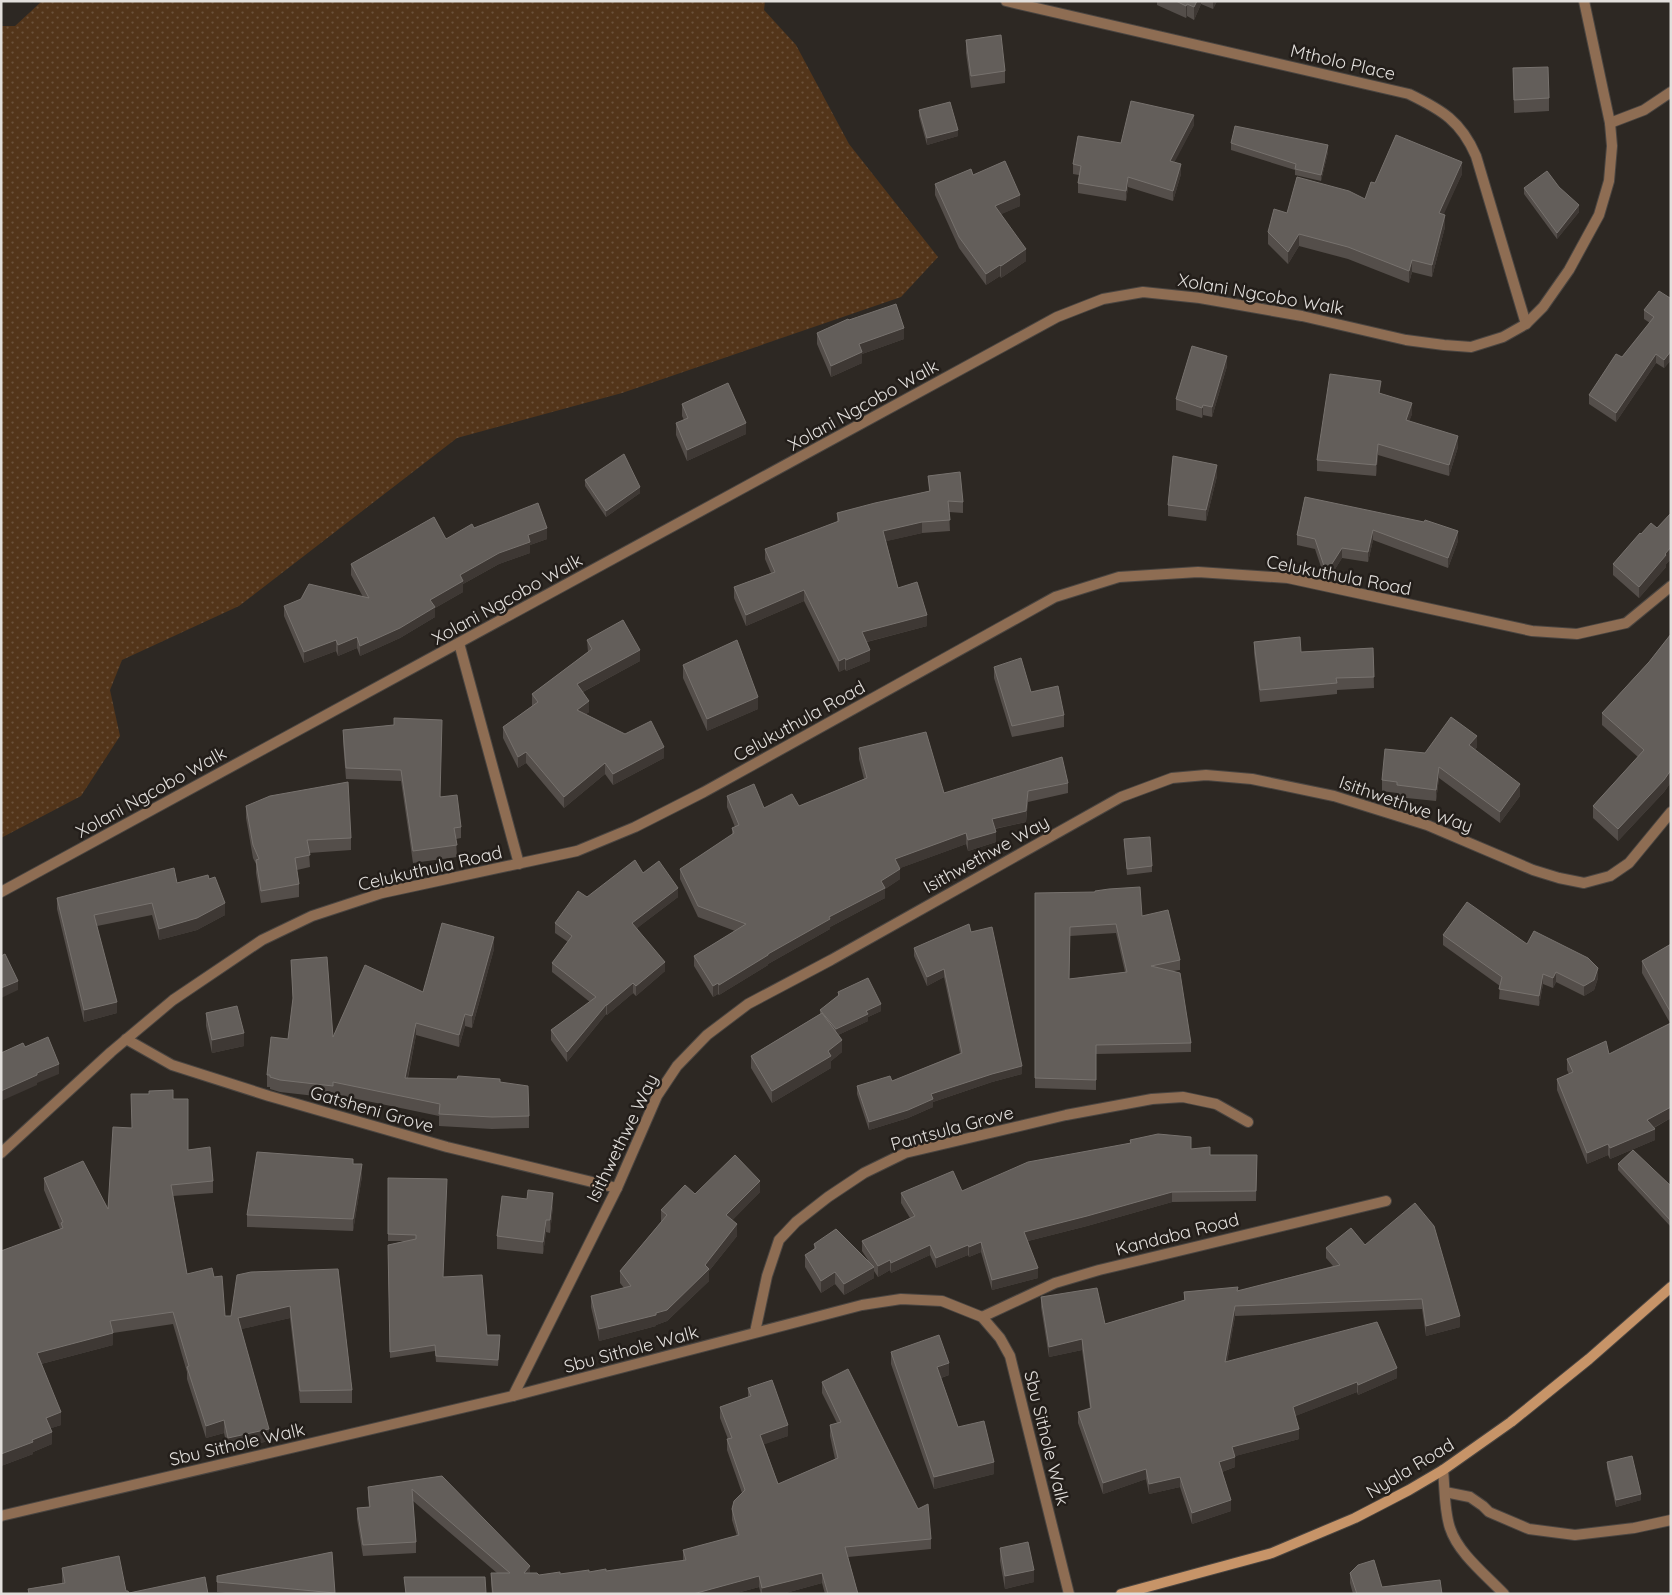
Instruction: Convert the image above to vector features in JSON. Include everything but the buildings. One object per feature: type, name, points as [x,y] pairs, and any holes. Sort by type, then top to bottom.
[{"type":"street","name":"Mtholo Place","points":[[1006,1],[1410,94],[1434,106],[1454,121],[1469,140],[1526,324]]},
{"type":"street","name":"Xolani Ngcobo Walk","points":[[1,892],[1057,318],[1103,299],[1144,292],[1200,298],[1302,316],[1406,340],[1471,347],[1503,337],[1526,324],[1543,306],[1569,270],[1599,214],[1609,182],[1612,146],[1610,123],[1584,1]]},
{"type":"street","points":[[1610,123],[1644,110],[1671,92]]},
{"type":"street","name":"Celukuthula Road","points":[[1,1153],[173,1000],[262,940],[312,916],[382,893],[577,851],[635,827],[712,787],[1055,597],[1119,577],[1198,572],[1288,578],[1532,631],[1577,634],[1626,623],[1671,586]]},
{"type":"street","points":[[459,643],[519,864]]},
{"type":"street","name":"Isithwethwe Way","points":[[513,1396],[617,1188],[657,1096],[677,1066],[707,1035],[741,1009],[840,956],[1120,797],[1172,778],[1206,775],[1252,779],[1334,796],[1427,825],[1533,870],[1584,883],[1610,876],[1629,863],[1671,812]]},
{"type":"street","name":"Gatsheni Grove","points":[[126,1040],[172,1065],[269,1096],[447,1148],[617,1188]]},
{"type":"street","name":"Pantsula Grove","points":[[755,1332],[767,1276],[779,1240],[796,1222],[828,1197],[864,1173],[905,1153],[1066,1115],[1152,1099],[1182,1098],[1216,1104],[1248,1122]]},
{"type":"street","name":"Kandaba Road","points":[[982,1317],[1055,1283],[1099,1270],[1386,1201]]},
{"type":"street","name":"Nyala Road","points":[[1121,1594],[1272,1553],[1355,1518],[1409,1490],[1444,1470],[1510,1422],[1582,1365],[1671,1287]]},
{"type":"street","name":"Sbu Sithole Walk","points":[[1,1516],[513,1396],[862,1305],[901,1299],[942,1302],[982,1317],[1000,1338],[1010,1356],[1069,1594]]},
{"type":"street","points":[[1444,1470],[1448,1519],[1454,1538],[1460,1548],[1504,1594]]},
{"type":"street","points":[[1445,1492],[1470,1497],[1489,1512],[1529,1529],[1575,1535],[1634,1528],[1671,1520]]},
{"type":"shaded area","points":[[42,1],[765,1],[764,10],[796,45],[849,144],[938,257],[901,297],[622,393],[457,438],[239,606],[122,660],[110,690],[120,736],[81,796],[1,838],[1,26],[15,26]]}]
